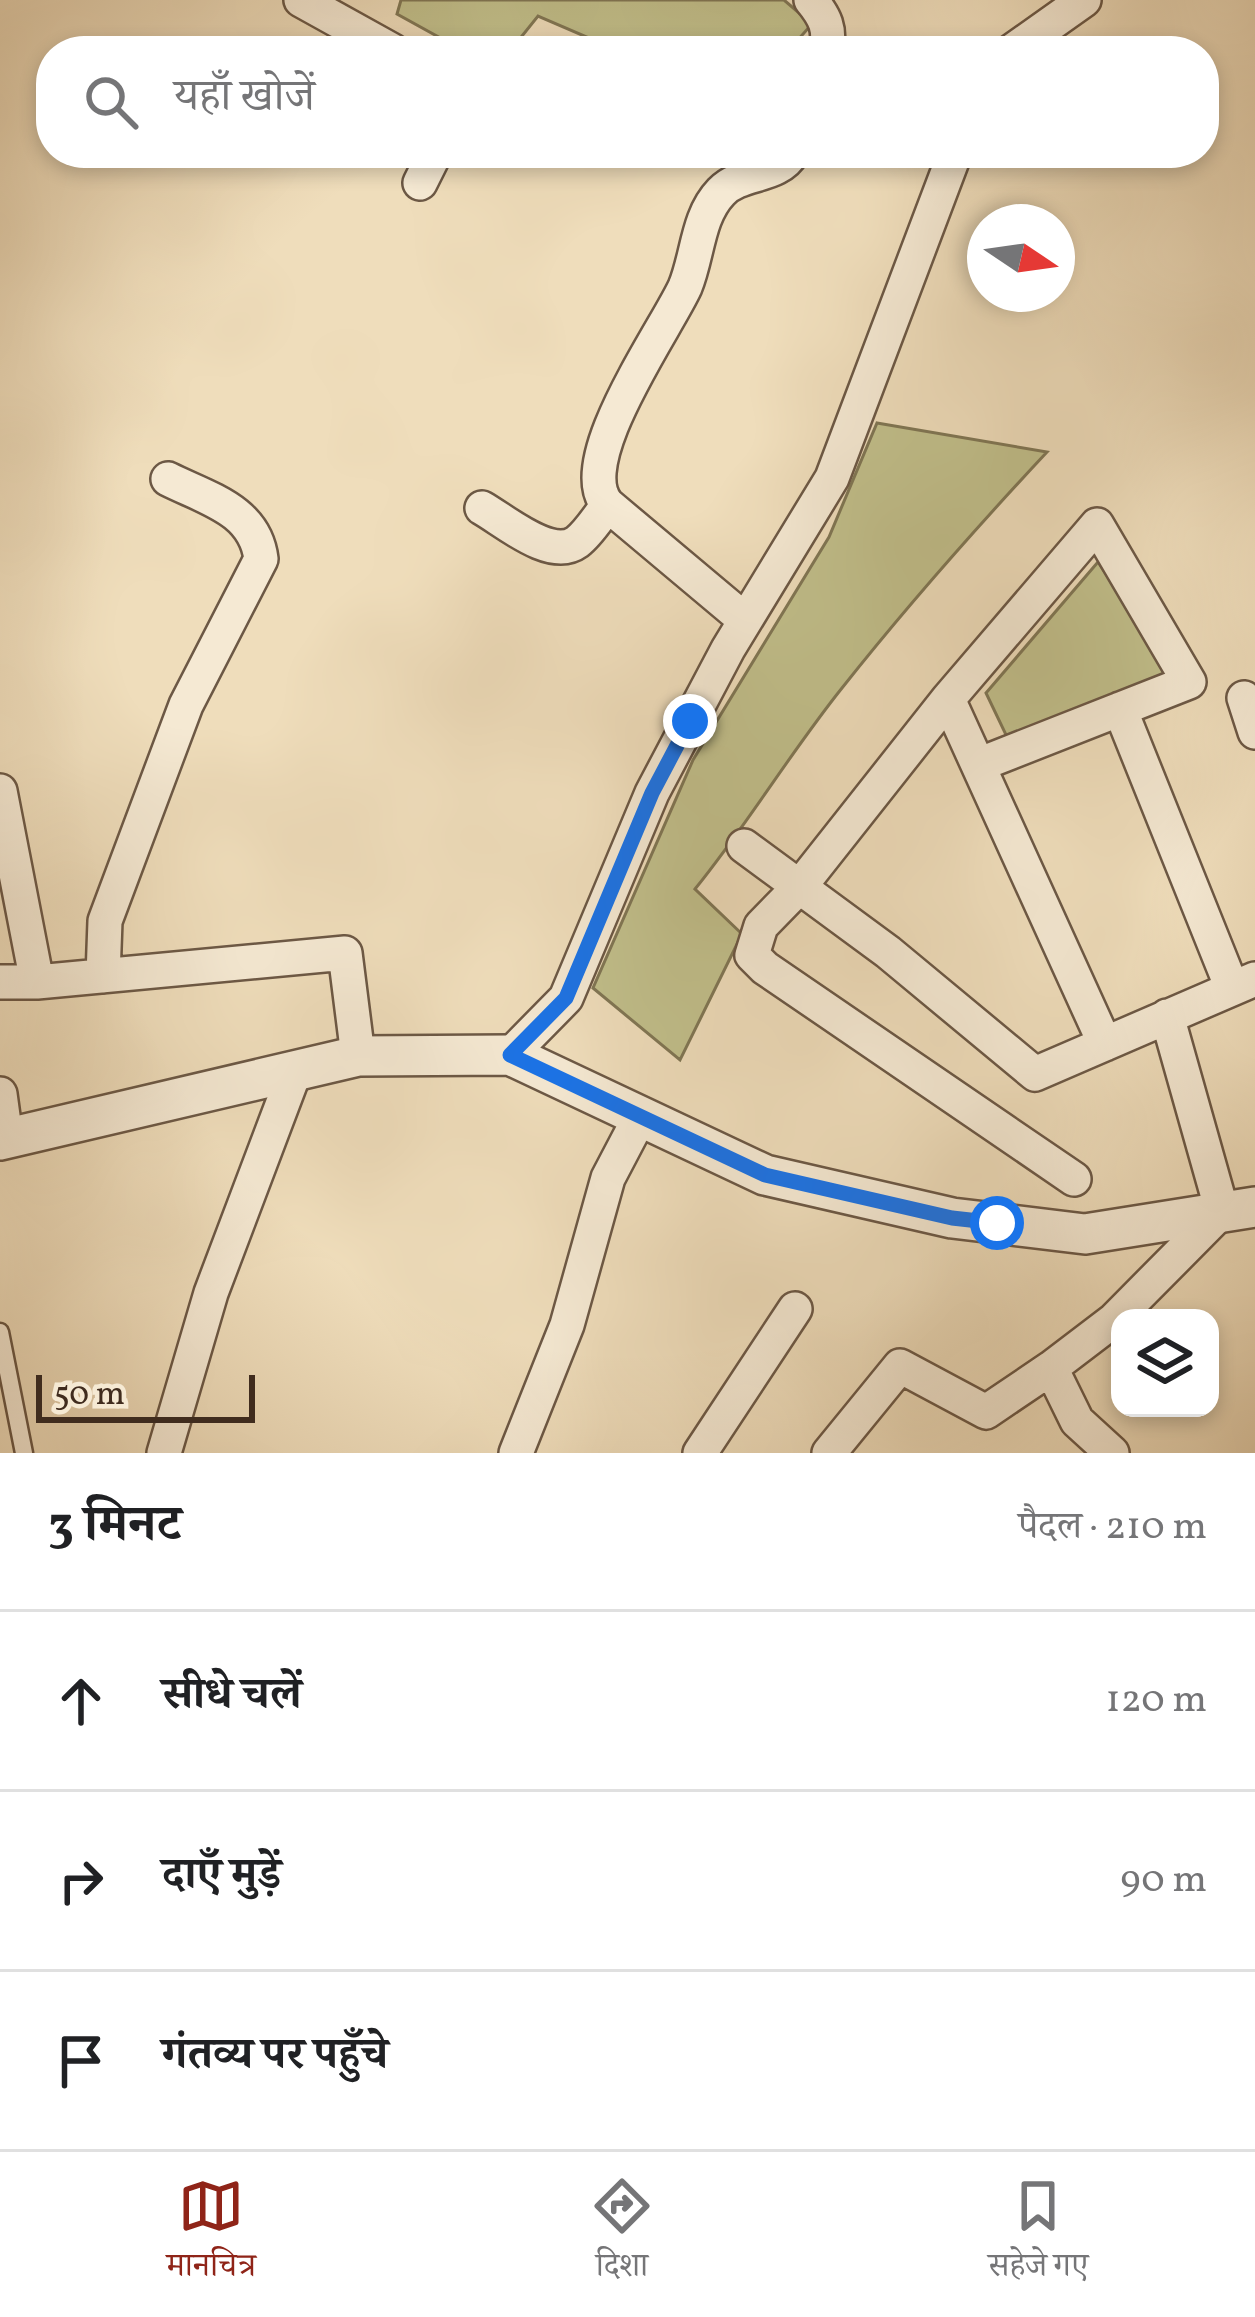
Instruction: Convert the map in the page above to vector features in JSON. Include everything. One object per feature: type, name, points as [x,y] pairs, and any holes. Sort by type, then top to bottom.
[{"type":"street","points":[[301,0],[366,36]]},
{"type":"street","points":[[811,0],[824,15],[829,36]]},
{"type":"street","points":[[1033,36],[1084,0]]},
{"type":"street","points":[[745,620],[608,505],[600,496],[599,474],[625,389],[685,286],[707,213],[724,188],[744,176],[778,168]]},
{"type":"street","points":[[510,1055],[566,998],[652,793],[745,620],[832,478],[949,168]]},
{"type":"street","points":[[103,976],[105,921],[186,705],[261,559],[258,536],[244,518],[168,478]]},
{"type":"street","points":[[482,508],[543,543],[563,548],[577,542],[608,505]]},
{"type":"street","points":[[978,765],[1189,682],[1097,525],[948,699],[801,886],[761,926],[752,955],[1073,1179]]},
{"type":"street","points":[[1244,698],[1255,732]]},
{"type":"street","points":[[948,699],[1105,1044]]},
{"type":"street","points":[[744,846],[801,886],[1035,1074],[1243,983],[1120,709]]},
{"type":"street","points":[[0,791],[37,982]]},
{"type":"street","points":[[0,982],[345,953],[358,1056]]},
{"type":"street","points":[[1167,1016],[1238,1209]]},
{"type":"street","points":[[0,1094],[3,1139],[358,1056],[510,1055],[765,1175],[952,1218],[1085,1234],[1238,1209]]},
{"type":"street","points":[[164,1453],[211,1293],[295,1071]]},
{"type":"street","points":[[516,1453],[567,1324],[608,1178],[640,1117]]},
{"type":"street","points":[[829,1453],[900,1366],[986,1412],[1114,1320],[1238,1209]]},
{"type":"street","points":[[700,1453],[795,1309]]},
{"type":"street","points":[[1051,1368],[1077,1421],[1112,1453]]},
{"type":"lane","points":[[0,1332],[8,1416],[23,1453]]},
{"type":"shaded area","points":[[401,0],[784,0],[812,24],[801,36],[584,36],[538,16],[522,36],[437,36],[397,14]]},
{"type":"shaded area","points":[[877,423],[1047,452],[867,657],[695,889],[742,934],[680,1060],[593,988],[693,760],[829,537]]},
{"type":"shaded area","points":[[1098,562],[1175,677],[1007,737],[986,693]]},
{"type":"route","points":[[690,721],[652,793],[566,998],[510,1055],[765,1175],[952,1218],[997,1223]]}]
